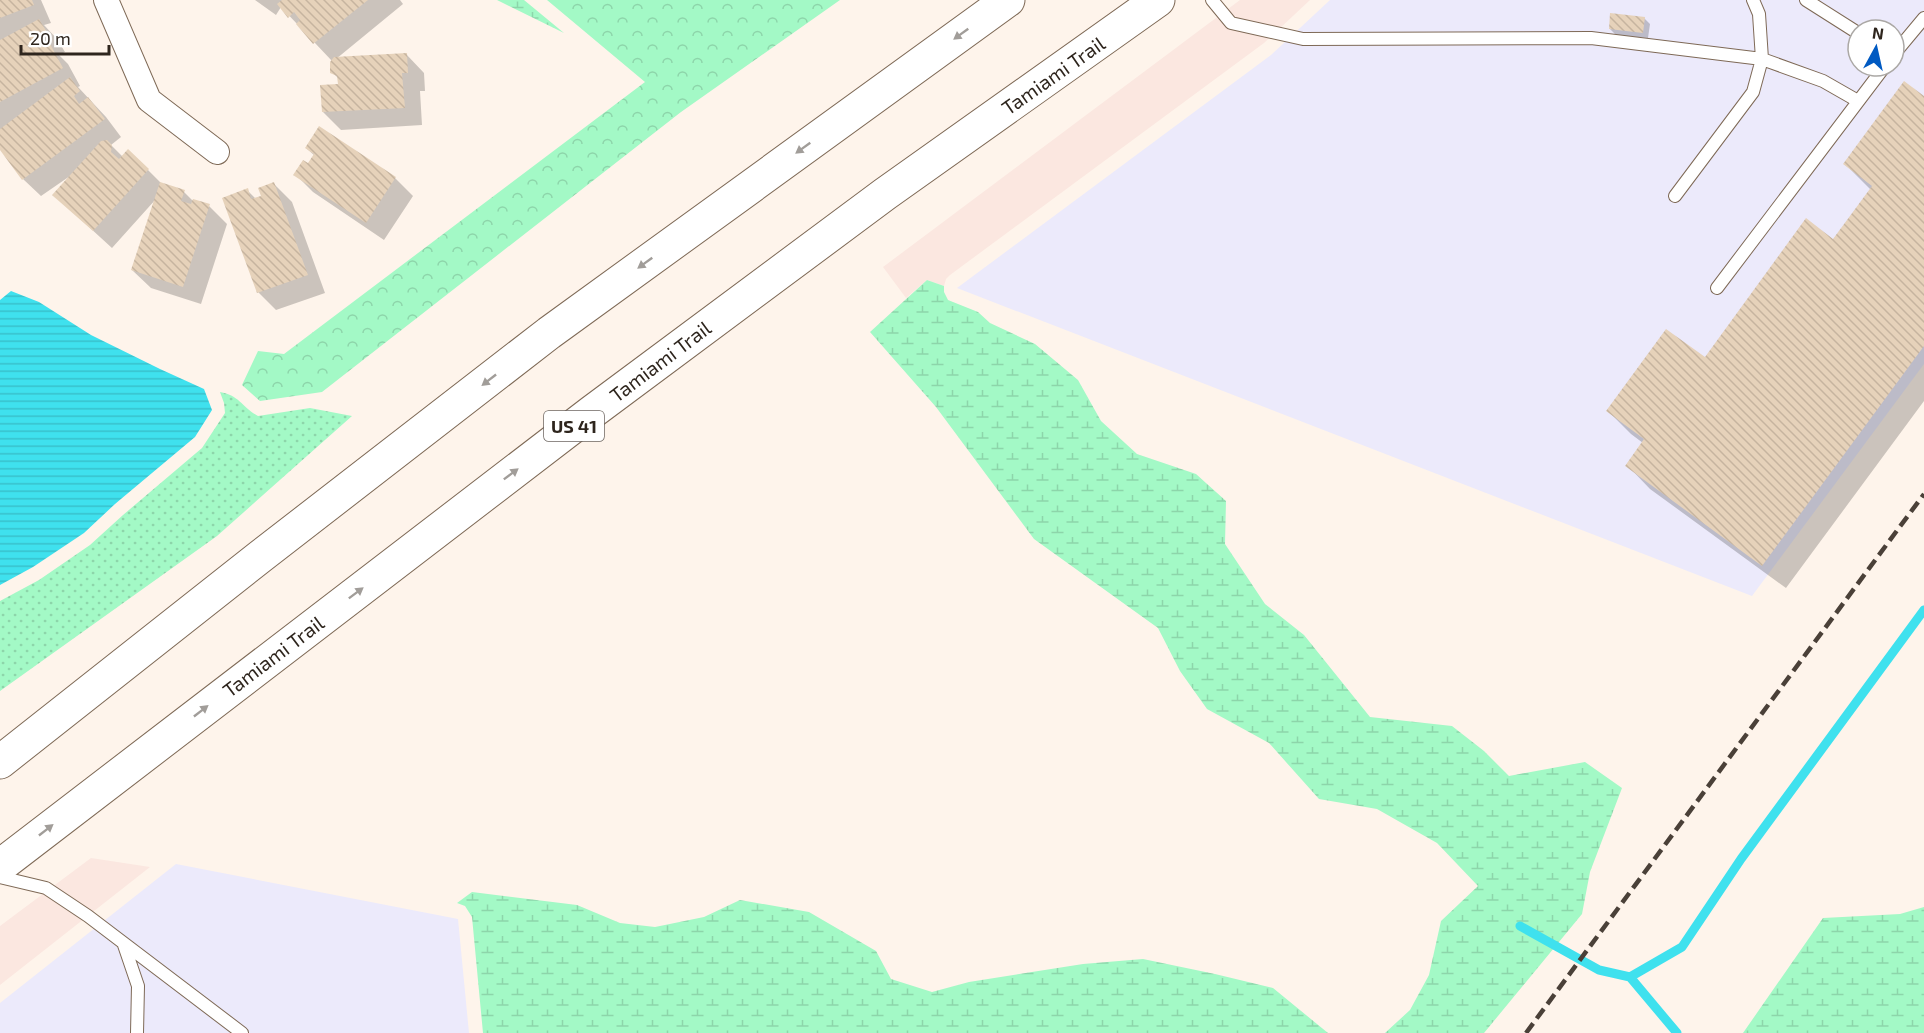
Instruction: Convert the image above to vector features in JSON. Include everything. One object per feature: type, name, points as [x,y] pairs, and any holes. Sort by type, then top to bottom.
[{"type":"main road","points":[[0,762],[549,333],[1008,0]]},
{"type":"main road","name":"Tamiami Trail","points":[[0,866],[592,412],[885,194],[1158,0]]},
{"type":"street","points":[[106,0],[149,100],[217,152]]},
{"type":"lane","points":[[1212,0],[1231,23],[1303,39],[1591,38],[1762,59],[1823,81],[1858,101]]},
{"type":"lane","points":[[1675,196],[1753,92],[1762,59],[1759,14],[1753,0]]},
{"type":"lane","points":[[1806,0],[1846,25]]},
{"type":"lane","points":[[1906,40],[1924,18]]},
{"type":"lane","points":[[1717,288],[1876,78]]},
{"type":"lane","points":[[0,877],[46,888],[88,916],[242,1033]]},
{"type":"lane","points":[[124,945],[138,986],[138,1033]]},
{"type":"shaded area","points":[[1240,0],[1310,0],[1264,43],[950,275],[944,286],[927,280],[906,298],[883,267]]},
{"type":"shaded area","points":[[1330,0],[1924,0],[1924,364],[1752,596],[957,288],[1271,55]]},
{"type":"shaded area","points":[[91,858],[150,867],[0,985],[0,926]]},
{"type":"shaded area","points":[[176,864],[458,919],[469,1033],[0,1033],[0,1003]]},
{"type":"green space","points":[[497,0],[524,0],[564,33]]},
{"type":"green space","points":[[547,0],[840,0],[681,112],[322,392],[260,401],[242,385],[258,351],[284,354],[645,82]]},
{"type":"green space","points":[[927,280],[944,286],[948,300],[978,312],[990,323],[1035,344],[1078,380],[1101,421],[1137,454],[1196,474],[1226,501],[1225,544],[1265,604],[1304,635],[1370,717],[1452,726],[1484,751],[1509,776],[1585,762],[1622,788],[1590,872],[1582,914],[1484,1033],[1385,1033],[1410,1010],[1429,975],[1441,921],[1478,886],[1437,843],[1377,809],[1319,799],[1269,743],[1207,709],[1180,671],[1158,628],[1034,539],[936,407],[870,332]]},
{"type":"green space","points":[[220,392],[236,399],[258,416],[310,408],[352,416],[217,536],[0,691],[0,601],[39,580],[90,545],[202,448],[225,413]]},
{"type":"green space","points":[[472,892],[577,905],[620,923],[655,927],[704,917],[740,900],[809,912],[876,951],[891,979],[932,992],[969,982],[1083,964],[1143,959],[1273,988],[1328,1033],[483,1033],[472,917],[465,906],[457,903]]},
{"type":"green space","points":[[1924,907],[1924,1033],[1743,1033],[1823,918],[1900,914]]},
{"type":"water","points":[[11,291],[39,302],[91,335],[204,389],[212,410],[195,437],[84,533],[33,567],[0,585],[0,300]]},
{"type":"building","points":[[0,0],[32,0],[34,5],[0,18]]},
{"type":"building","points":[[282,0],[368,0],[313,44],[296,24],[300,20],[294,12],[288,18],[277,4]]},
{"type":"building","points":[[1610,13],[1645,17],[1643,33],[1609,29]]},
{"type":"building","points":[[39,19],[48,34],[40,38],[45,47],[50,44],[63,68],[0,102],[0,40]]},
{"type":"building","points":[[407,53],[408,73],[402,73],[405,108],[322,112],[320,85],[338,84],[337,76],[330,73],[330,62],[334,57]]},
{"type":"building","points":[[70,77],[80,91],[74,96],[79,104],[88,97],[105,119],[22,180],[0,150],[0,129]]},
{"type":"building","points":[[1904,81],[1924,96],[1924,346],[1762,566],[1625,466],[1644,439],[1606,411],[1666,329],[1705,357],[1806,218],[1833,239],[1872,186],[1843,164]]},
{"type":"building","points":[[319,126],[396,177],[366,223],[293,175],[303,160],[308,163],[314,154],[305,148]]},
{"type":"building","points":[[107,140],[112,145],[111,152],[119,159],[128,149],[149,169],[93,231],[52,195],[101,141]]},
{"type":"building","points":[[160,182],[185,190],[181,201],[191,204],[193,199],[210,204],[183,287],[131,270]]},
{"type":"building","points":[[274,182],[308,275],[257,293],[222,198],[248,188],[251,199],[261,196],[258,188]]},
{"type":"waterway","points":[[1520,926],[1599,970],[1630,977],[1682,947],[1741,859],[1924,610]]},
{"type":"waterway","points":[[1630,977],[1677,1033]]},
{"type":"railway","points":[[1526,1033],[1924,494]]}]
